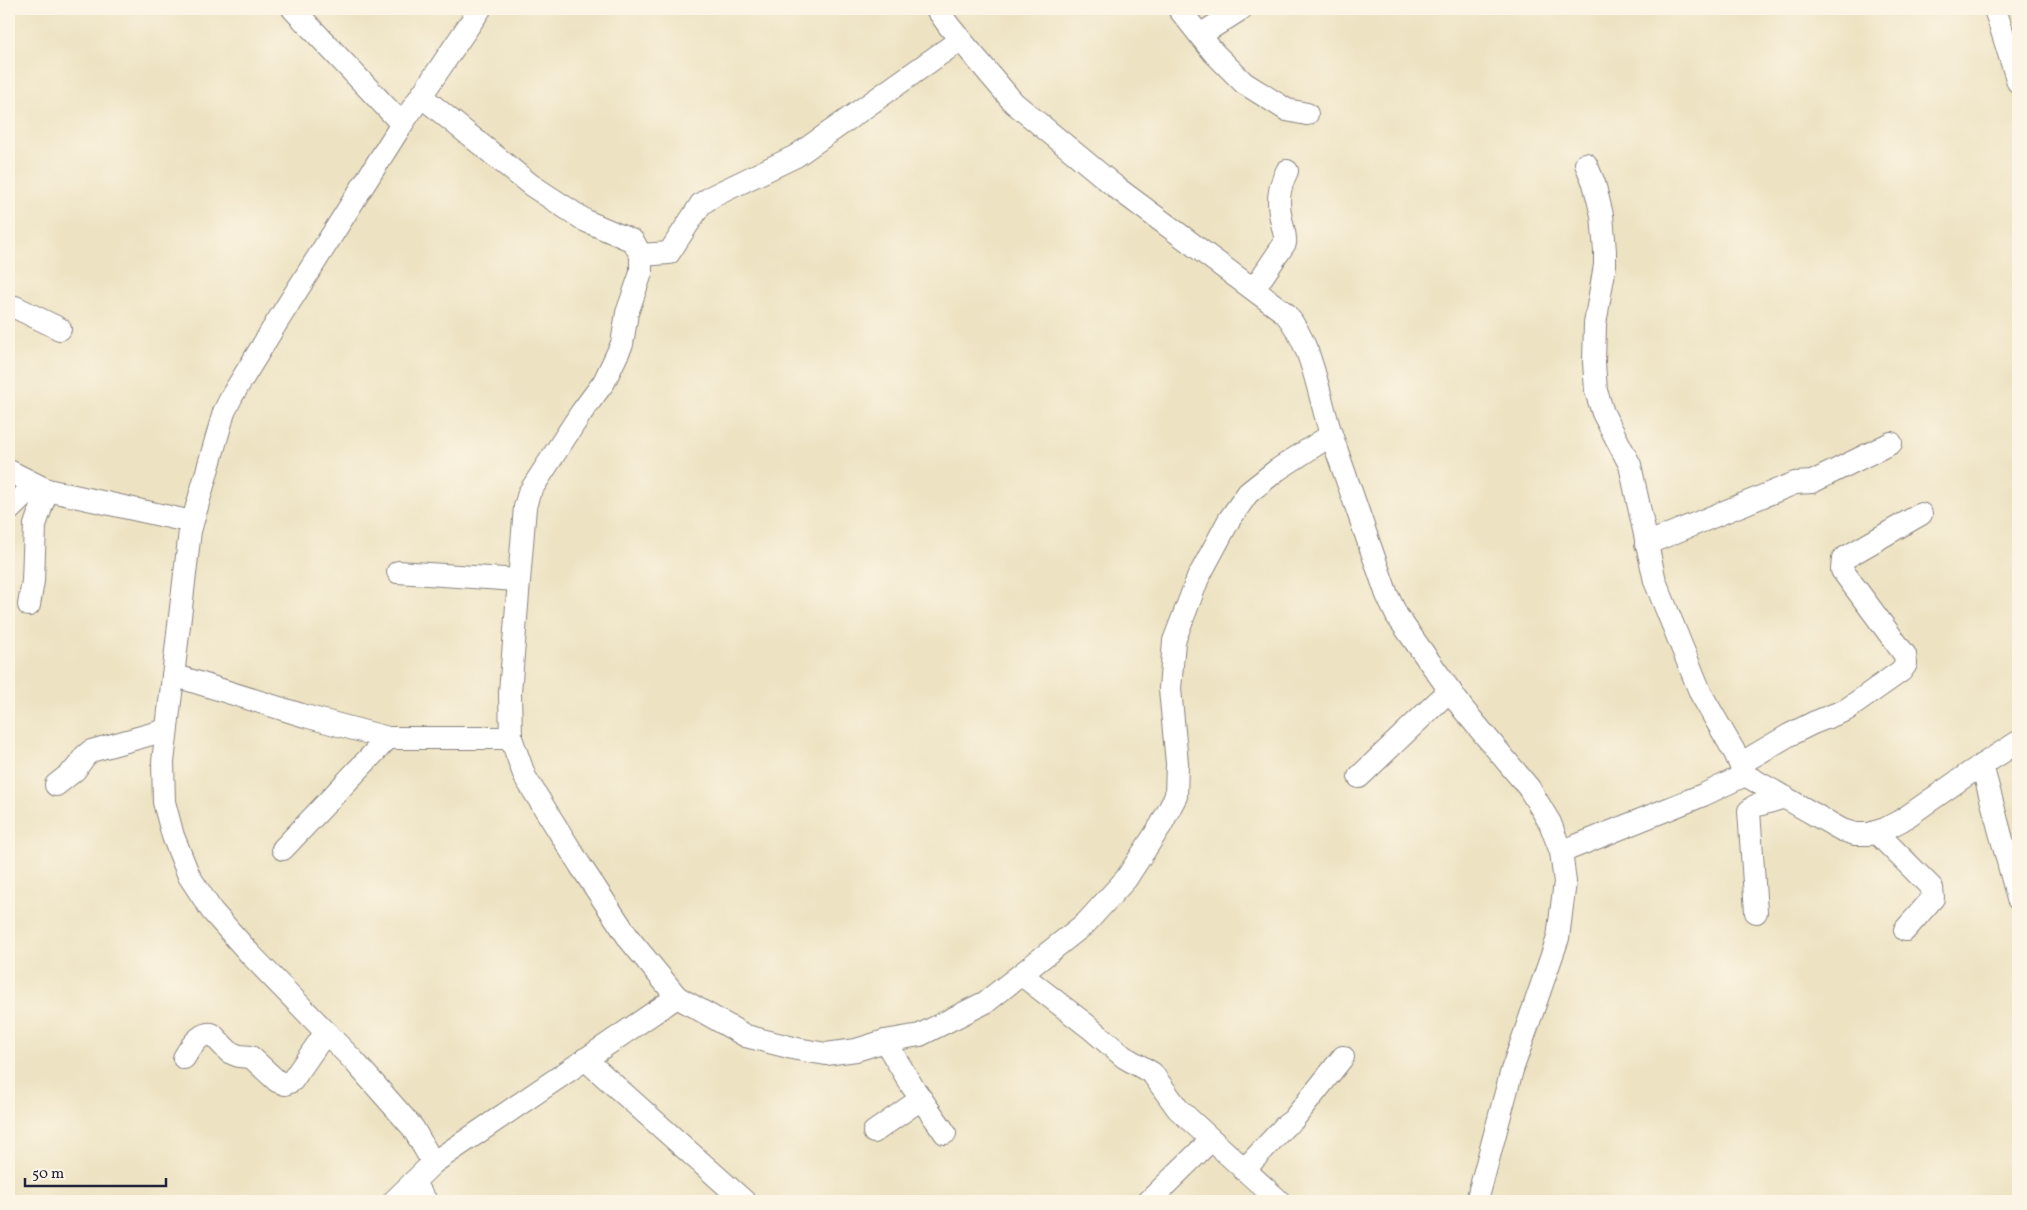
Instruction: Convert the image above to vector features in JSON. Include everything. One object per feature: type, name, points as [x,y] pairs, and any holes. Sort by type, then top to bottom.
[{"type":"street","points":[[293,9],[402,124]]},
{"type":"street","points":[[433,1163],[413,1128],[326,1032],[251,956],[212,911],[190,876],[173,836],[164,802],[163,762],[186,559],[192,522],[224,412],[233,394],[402,124],[480,9]]},
{"type":"street","points":[[937,9],[960,40],[1014,103],[1117,188],[1285,313],[1296,326],[1304,342],[1331,435],[1390,602],[1397,616],[1463,709],[1529,788],[1550,823],[1561,852],[1565,882],[1558,938],[1512,1070],[1477,1201]]},
{"type":"street","points":[[1179,9],[1214,53],[1244,83],[1287,110],[1307,114]]},
{"type":"street","points":[[1200,35],[1241,9]]},
{"type":"street","points":[[1995,9],[2018,82]]},
{"type":"street","points":[[641,255],[669,253],[701,204],[713,196],[796,156],[960,40]]},
{"type":"street","points":[[421,96],[531,185],[586,220],[633,241],[641,255],[641,273],[627,314],[622,344],[604,382],[581,412],[529,494],[524,507],[510,692],[510,738],[525,776],[580,865],[630,940],[677,997],[746,1036],[826,1054],[856,1050],[885,1041],[920,1035],[986,1002],[1022,976],[1086,923],[1126,879],[1161,825],[1176,796],[1177,763],[1170,689],[1174,641],[1198,578],[1229,520],[1248,493],[1277,470],[1331,435]]},
{"type":"street","points":[[1586,164],[1594,184],[1602,215],[1605,251],[1605,265],[1595,324],[1594,362],[1596,391],[1603,413],[1630,465],[1655,581],[1702,694],[1742,770],[1785,798],[1842,830],[1855,834],[1876,832],[1902,820],[2018,742]]},
{"type":"street","points":[[1254,289],[1286,243],[1278,201],[1282,181],[1287,171]]},
{"type":"street","points":[[9,307],[15,306],[60,329]]},
{"type":"street","points":[[1646,544],[1786,486],[1795,483],[1812,482],[1891,443]]},
{"type":"street","points":[[9,471],[41,487],[192,522]]},
{"type":"street","points":[[9,510],[41,487]]},
{"type":"street","points":[[29,605],[33,581],[35,525],[41,487]]},
{"type":"street","points":[[1561,852],[1704,795],[1789,735],[1846,710],[1901,671],[1906,664],[1905,655],[1842,570],[1841,565],[1843,559],[1921,514]]},
{"type":"street","points":[[398,572],[518,580]]},
{"type":"street","points":[[173,675],[305,716],[388,738],[510,738]]},
{"type":"street","points":[[1358,777],[1450,690]]},
{"type":"street","points":[[56,785],[75,770],[91,751],[166,730]]},
{"type":"street","points":[[283,849],[388,738]]},
{"type":"street","points":[[1982,765],[2018,899]]},
{"type":"street","points":[[1756,912],[1749,811],[1755,806],[1785,798]]},
{"type":"street","points":[[1876,832],[1932,888],[1934,894],[1933,898],[1905,930]]},
{"type":"street","points":[[1022,976],[1089,1027],[1124,1057],[1152,1073],[1178,1109],[1279,1201]]},
{"type":"street","points":[[394,1201],[433,1163],[677,997]]},
{"type":"street","points":[[184,1058],[189,1049],[204,1035],[212,1034],[229,1052],[251,1057],[277,1081],[285,1084],[292,1080],[326,1032]]},
{"type":"street","points":[[885,1041],[944,1133]]},
{"type":"street","points":[[1244,1170],[1285,1126],[1293,1120],[1343,1057]]},
{"type":"street","points":[[585,1059],[744,1201]]},
{"type":"street","points":[[874,1132],[921,1099]]},
{"type":"street","points":[[1149,1201],[1211,1140]]},
{"type":"street","points":[[413,1183],[426,1201]]}]
